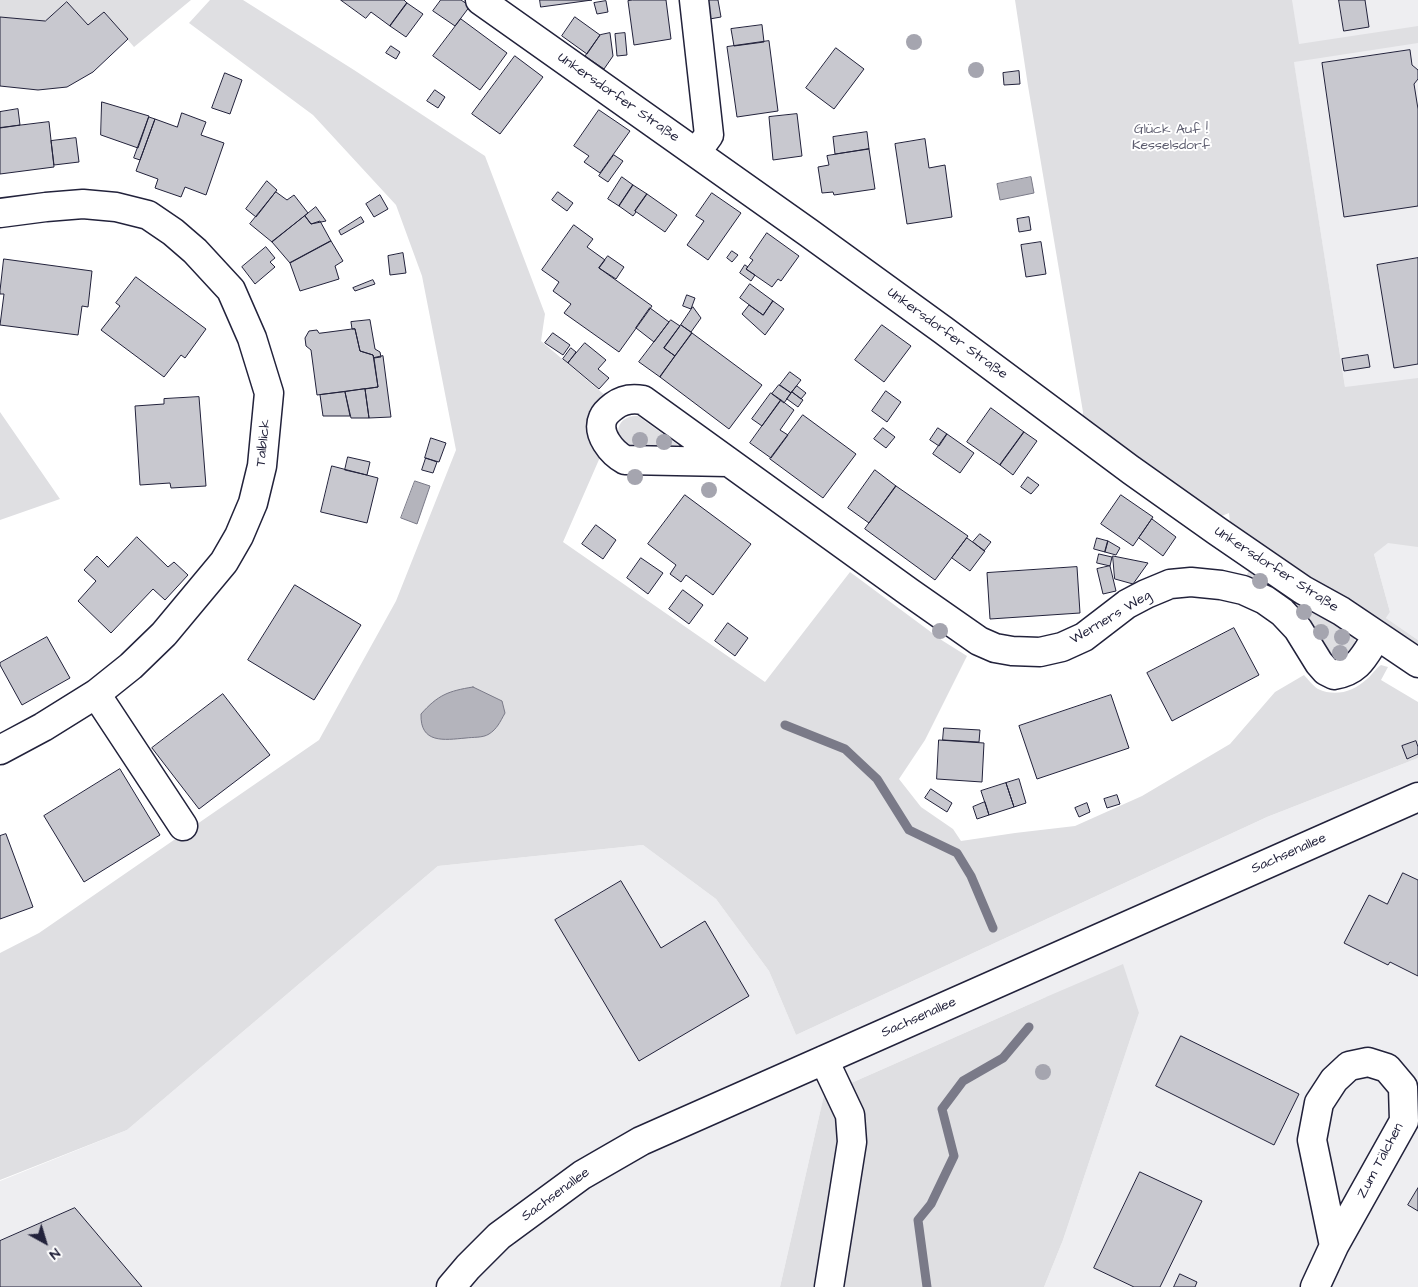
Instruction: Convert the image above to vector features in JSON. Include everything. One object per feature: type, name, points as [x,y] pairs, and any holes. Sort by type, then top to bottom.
[{"type":"street","name":"Unkersdorfer Straße","points":[[480,0],[942,330],[1131,470],[1217,531],[1303,590],[1341,611],[1418,662]]},
{"type":"street","points":[[694,0],[709,135],[696,153]]},
{"type":"street","name":"Talblick","points":[[0,213],[83,204],[116,207],[148,215],[173,232],[195,251],[231,290],[252,338],[269,393],[262,466],[253,503],[239,536],[224,562],[164,634],[131,666],[96,694],[43,727],[0,750]]},
{"type":"street","name":"Werners Weg","points":[[728,462],[979,641],[995,648],[1040,652],[1062,646],[1084,637],[1127,604],[1146,594],[1170,584],[1191,582],[1222,585],[1243,590],[1265,600],[1282,612],[1298,630],[1319,663],[1326,671],[1334,675],[1351,671],[1377,636]]},
{"type":"street","points":[[96,694],[183,826]]},
{"type":"street","name":"Sachsenallee","points":[[451,1287],[499,1236],[582,1174],[641,1141],[1418,797]]},
{"type":"street","points":[[824,1060],[850,1115],[852,1142],[830,1287]]},
{"type":"street","name":"Zum Tälchen","points":[[1315,1287],[1334,1246],[1404,1121],[1403,1087],[1387,1068],[1368,1062],[1349,1066],[1334,1080],[1319,1103],[1312,1140],[1334,1246]]},
{"type":"shaded area","points":[[1284,0],[1418,0],[1418,640],[1386,618],[1390,612],[1374,554],[1345,387]]},
{"type":"shaded area","points":[[1031,177],[1034,193],[1000,200],[997,184]]},
{"type":"shaded area","points":[[415,481],[430,486],[417,524],[401,518]]},
{"type":"shaded area","points":[[473,687],[502,701],[505,713],[494,730],[487,735],[478,737],[450,739],[435,738],[425,731],[421,714],[433,702],[457,690]]},
{"type":"shaded area","points":[[1418,758],[1418,1287],[1044,1287],[1063,1240],[1139,1013],[1046,997],[824,1095],[780,1287],[0,1287],[0,1181],[127,1130],[438,866],[643,845],[716,899],[769,971],[796,1035],[1267,817]]},
{"type":"green space","points":[[0,0],[191,0],[134,47],[104,12],[88,25],[67,2],[45,21],[0,17]]},
{"type":"green space","points":[[210,0],[243,0],[485,156],[545,314],[541,341],[607,397],[601,455],[563,542],[765,682],[850,572],[943,641],[967,656],[925,740],[899,779],[921,807],[953,829],[961,841],[1075,826],[1142,796],[1230,744],[1275,692],[1304,675],[1318,689],[1337,693],[1356,687],[1381,665],[1388,667],[1381,680],[1418,702],[1418,758],[1267,817],[796,1035],[769,971],[716,899],[643,845],[438,866],[127,1130],[0,1180],[0,953],[39,933],[319,740],[396,601],[456,450],[422,276],[396,205],[313,115],[189,23]]},
{"type":"green space","name":"Glück Auf ! Kesselsdorf","points":[[1015,0],[1292,0],[1299,44],[1418,26],[1418,43],[1294,62],[1345,387],[1418,378],[1418,547],[1388,543],[1374,554],[1390,612],[1386,618],[1418,640],[1418,652],[1230,523],[1229,513],[1214,519],[1082,422],[1083,412]]},
{"type":"green space","points":[[0,412],[60,499],[0,520]]},
{"type":"green space","points":[[638,416],[678,445],[640,449],[626,446],[618,434],[618,429],[628,417]]},
{"type":"green space","points":[[1251,568],[1352,633],[1355,641],[1351,656],[1336,664],[1244,579]]},
{"type":"green space","points":[[1123,964],[1139,1013],[1063,1240],[1044,1287],[780,1287],[824,1095]]},
{"type":"building","points":[[341,0],[404,0],[407,3],[390,26],[371,12],[366,18]]},
{"type":"building","points":[[441,0],[461,0],[470,6],[455,26],[433,11]]},
{"type":"building","points":[[540,0],[592,0],[541,7]]},
{"type":"building","points":[[666,0],[671,39],[634,45],[628,1]]},
{"type":"building","points":[[701,0],[718,0],[721,17],[704,20]]},
{"type":"building","points":[[1339,0],[1365,0],[1369,27],[1344,31]]},
{"type":"building","points":[[606,1],[608,12],[597,14],[594,3]]},
{"type":"building","points":[[67,2],[88,25],[104,12],[128,39],[93,72],[67,87],[38,90],[0,86],[0,17],[45,21]]},
{"type":"building","points":[[407,3],[423,14],[406,37],[390,26]]},
{"type":"building","points":[[575,17],[600,35],[587,54],[562,36]]},
{"type":"building","points":[[461,19],[507,53],[480,90],[433,56]]},
{"type":"building","points":[[762,25],[764,42],[734,46],[731,29]]},
{"type":"building","points":[[610,33],[613,56],[604,69],[585,56],[600,35]]},
{"type":"building","points":[[625,33],[627,55],[617,56],[615,34]]},
{"type":"building","points":[[769,41],[778,111],[737,117],[727,47]]},
{"type":"building","points":[[391,46],[400,52],[396,59],[386,53]]},
{"type":"building","points":[[836,48],[864,69],[834,109],[806,88]]},
{"type":"building","points":[[1410,50],[1412,65],[1418,70],[1418,79],[1414,84],[1418,109],[1418,206],[1344,217],[1322,63]]},
{"type":"building","points":[[515,56],[543,77],[500,134],[472,114]]},
{"type":"building","points":[[1019,71],[1020,84],[1004,85],[1003,73]]},
{"type":"building","points":[[225,73],[242,80],[230,114],[212,108]]},
{"type":"building","points":[[435,90],[445,97],[438,108],[427,101]]},
{"type":"building","points":[[102,102],[149,116],[138,148],[101,135]]},
{"type":"building","points":[[18,109],[20,125],[0,128],[0,112]]},
{"type":"building","points":[[599,110],[630,131],[600,173],[584,162],[589,156],[574,146]]},
{"type":"building","points":[[182,113],[206,122],[201,135],[224,143],[206,195],[185,187],[181,197],[155,188],[158,179],[136,171],[155,119],[177,127]]},
{"type":"building","points":[[797,114],[802,156],[773,160],[769,117]]},
{"type":"building","points":[[149,117],[155,119],[140,160],[134,158]]},
{"type":"building","points":[[49,122],[54,167],[0,174],[0,128]]},
{"type":"building","points":[[867,132],[869,149],[835,154],[833,137]]},
{"type":"building","points":[[76,138],[79,162],[54,165],[51,141]]},
{"type":"building","points":[[925,139],[929,168],[945,165],[952,217],[907,224],[895,144]]},
{"type":"building","points":[[869,149],[875,189],[834,195],[833,192],[822,193],[818,167],[829,165],[827,156]]},
{"type":"building","points":[[614,155],[623,161],[608,182],[599,176]]},
{"type":"building","points":[[622,177],[633,185],[619,206],[608,199]]},
{"type":"building","points":[[267,181],[277,190],[256,217],[246,209]]},
{"type":"building","points":[[633,185],[647,194],[633,216],[619,206]]},
{"type":"building","points":[[276,192],[287,200],[294,195],[308,213],[272,242],[250,224]]},
{"type":"building","points":[[558,192],[573,203],[567,211],[552,200]]},
{"type":"building","points":[[712,193],[741,213],[708,260],[687,245],[704,221],[696,216]]},
{"type":"building","points":[[647,194],[677,215],[665,232],[635,211]]},
{"type":"building","points":[[380,195],[388,209],[374,217],[366,204]]},
{"type":"building","points":[[316,207],[326,221],[311,224],[305,216]]},
{"type":"building","points":[[305,216],[311,224],[320,221],[331,241],[290,263],[272,242]]},
{"type":"building","points":[[361,217],[364,222],[341,235],[339,231]]},
{"type":"building","points":[[1029,217],[1031,230],[1019,232],[1017,219]]},
{"type":"building","points":[[574,225],[593,239],[587,247],[605,260],[599,268],[652,306],[619,352],[564,313],[571,304],[553,291],[559,282],[542,270]]},
{"type":"building","points":[[767,233],[799,256],[781,281],[778,279],[772,287],[746,269],[753,260],[750,258]]},
{"type":"building","points":[[331,241],[343,261],[335,266],[339,279],[300,291],[290,263]]},
{"type":"building","points":[[1041,242],[1046,274],[1026,277],[1021,245]]},
{"type":"building","points":[[266,247],[275,258],[270,262],[275,267],[255,284],[242,267]]},
{"type":"building","points":[[732,251],[738,255],[732,262],[727,258]]},
{"type":"building","points":[[403,253],[406,273],[390,275],[388,256]]},
{"type":"building","points":[[608,256],[624,267],[616,279],[599,268]]},
{"type":"building","points":[[1418,258],[1418,364],[1394,368],[1377,265]]},
{"type":"building","points":[[4,259],[92,271],[88,307],[82,306],[78,335],[0,325],[4,294],[0,294],[0,291]]},
{"type":"building","points":[[745,265],[748,267],[746,269],[755,275],[751,281],[740,273]]},
{"type":"building","points":[[136,277],[206,329],[185,358],[181,355],[164,377],[101,330],[120,306],[116,303]]},
{"type":"building","points":[[373,280],[375,284],[355,291],[353,288]]},
{"type":"building","points":[[750,284],[773,301],[763,315],[740,298]]},
{"type":"building","points":[[687,295],[695,298],[691,309],[683,306]]},
{"type":"building","points":[[773,301],[784,309],[765,335],[742,314],[749,305],[763,315]]},
{"type":"building","points":[[693,307],[701,318],[691,332],[681,325]]},
{"type":"building","points":[[650,308],[669,322],[654,342],[636,328]]},
{"type":"building","points":[[370,320],[375,349],[380,352],[381,357],[374,358],[373,355],[360,351],[355,329],[352,329],[351,322]]},
{"type":"building","points":[[671,320],[680,326],[664,348],[675,356],[660,377],[639,362]]},
{"type":"building","points":[[681,325],[692,333],[675,356],[664,348]]},
{"type":"building","points":[[882,325],[911,346],[884,382],[855,360]]},
{"type":"building","points":[[355,329],[360,351],[373,355],[378,387],[317,395],[311,350],[306,346],[305,338],[309,331],[317,330],[319,333]]},
{"type":"building","points":[[553,333],[570,345],[563,355],[545,343]]},
{"type":"building","points":[[692,333],[762,385],[729,429],[660,377]]},
{"type":"building","points":[[585,343],[606,360],[598,369],[609,378],[599,389],[568,363]]},
{"type":"building","points":[[571,348],[576,352],[568,363],[563,359]]},
{"type":"building","points":[[1368,355],[1370,367],[1344,371],[1342,359]]},
{"type":"building","points":[[383,356],[391,417],[369,418],[365,389],[378,387],[374,358]]},
{"type":"building","points":[[790,372],[801,380],[791,393],[780,385]]},
{"type":"building","points":[[779,385],[791,393],[784,403],[772,394]]},
{"type":"building","points":[[797,386],[806,393],[801,399],[792,392]]},
{"type":"building","points":[[365,389],[369,418],[351,418],[345,392]]},
{"type":"building","points":[[886,391],[901,402],[887,422],[872,411]]},
{"type":"building","points":[[345,392],[350,416],[323,416],[320,395]]},
{"type":"building","points":[[792,392],[803,400],[798,407],[787,399]]},
{"type":"building","points":[[771,393],[781,400],[762,426],[752,419]]},
{"type":"building","points":[[199,397],[206,486],[171,488],[170,483],[140,485],[135,406],[164,404],[164,399]]},
{"type":"building","points":[[781,400],[794,410],[780,430],[788,435],[771,458],[750,443]]},
{"type":"building","points":[[991,408],[1024,432],[1000,465],[967,442]]},
{"type":"building","points":[[803,415],[856,454],[823,498],[770,459]]},
{"type":"building","points":[[883,428],[895,437],[886,448],[874,439]]},
{"type":"building","points":[[938,428],[947,434],[939,446],[930,440]]},
{"type":"building","points":[[1024,432],[1037,441],[1013,475],[1000,465]]},
{"type":"building","points":[[947,434],[974,453],[960,473],[933,454]]},
{"type":"building","points":[[431,438],[446,443],[439,462],[425,458]]},
{"type":"building","points":[[348,457],[370,462],[367,475],[345,470]]},
{"type":"building","points":[[426,458],[437,462],[433,473],[422,470]]},
{"type":"building","points":[[332,466],[378,478],[367,523],[321,512]]},
{"type":"building","points":[[875,470],[896,486],[869,523],[848,508]]},
{"type":"building","points":[[1028,477],[1039,485],[1031,494],[1021,487]]},
{"type":"building","points":[[896,486],[968,536],[935,580],[865,529]]},
{"type":"building","points":[[685,495],[751,544],[713,595],[686,575],[681,582],[670,574],[676,565],[648,544]]},
{"type":"building","points":[[1121,495],[1153,517],[1133,546],[1101,524]]},
{"type":"building","points":[[1152,519],[1176,537],[1163,556],[1139,538]]},
{"type":"building","points":[[596,525],[616,540],[603,559],[582,544]]},
{"type":"building","points":[[980,534],[991,542],[984,551],[973,542]]},
{"type":"building","points":[[137,537],[168,567],[174,562],[188,575],[165,600],[153,589],[111,633],[78,601],[96,581],[84,570],[97,556],[108,567]]},
{"type":"building","points":[[967,538],[985,551],[970,571],[952,558]]},
{"type":"building","points":[[1097,538],[1108,541],[1105,552],[1094,549]]},
{"type":"building","points":[[1108,541],[1120,548],[1116,555],[1105,552]]},
{"type":"building","points":[[1099,554],[1112,557],[1110,566],[1097,563]]},
{"type":"building","points":[[1113,556],[1148,563],[1133,584],[1115,579]]},
{"type":"building","points":[[641,558],[663,573],[648,594],[627,578]]},
{"type":"building","points":[[1110,566],[1116,591],[1103,594],[1097,569]]},
{"type":"building","points":[[1077,567],[1080,613],[990,619],[987,573]]},
{"type":"building","points":[[295,585],[361,625],[314,700],[248,660]]},
{"type":"building","points":[[683,590],[703,605],[689,624],[669,609]]},
{"type":"building","points":[[728,623],[748,638],[735,656],[715,641]]},
{"type":"building","points":[[1234,628],[1259,675],[1172,721],[1147,673]]},
{"type":"building","points":[[47,637],[70,678],[22,705],[0,663]]},
{"type":"building","points":[[223,694],[270,755],[199,809],[152,748]]},
{"type":"building","points":[[1111,695],[1129,748],[1037,779],[1019,726]]},
{"type":"building","points":[[944,728],[980,730],[979,742],[943,740]]},
{"type":"building","points":[[939,740],[984,743],[982,782],[937,779]]},
{"type":"building","points":[[1416,741],[1418,754],[1407,759],[1402,746]]},
{"type":"building","points":[[120,769],[160,835],[84,882],[44,816]]},
{"type":"building","points":[[1019,779],[1026,803],[1014,807],[1006,783]]},
{"type":"building","points":[[1006,783],[1014,807],[989,815],[981,791]]},
{"type":"building","points":[[931,789],[952,803],[947,812],[925,798]]},
{"type":"building","points":[[1117,795],[1120,804],[1107,808],[1104,799]]},
{"type":"building","points":[[985,802],[989,815],[977,819],[973,807]]},
{"type":"building","points":[[1087,803],[1090,812],[1079,817],[1075,808]]},
{"type":"building","points":[[6,834],[33,907],[0,919],[0,836]]},
{"type":"building","points":[[1403,873],[1418,880],[1418,976],[1390,962],[1388,965],[1344,943],[1369,895],[1387,904]]},
{"type":"building","points":[[621,881],[661,948],[705,921],[749,996],[639,1061],[555,920]]},
{"type":"building","points":[[1181,1036],[1299,1094],[1274,1145],[1156,1086]]},
{"type":"building","points":[[1140,1172],[1202,1201],[1160,1287],[1134,1287],[1094,1268]]},
{"type":"building","points":[[1418,1188],[1418,1211],[1408,1205]]},
{"type":"building","points":[[75,1208],[142,1287],[0,1287],[0,1241]]},
{"type":"building","points":[[1180,1274],[1197,1282],[1195,1287],[1174,1287]]},
{"type":"waterway","points":[[785,725],[845,749],[877,779],[909,830],[957,853],[971,876],[993,928]]},
{"type":"waterway","points":[[927,1287],[918,1220],[931,1204],[954,1156],[942,1109],[963,1081],[1003,1058],[1029,1027]]}]
